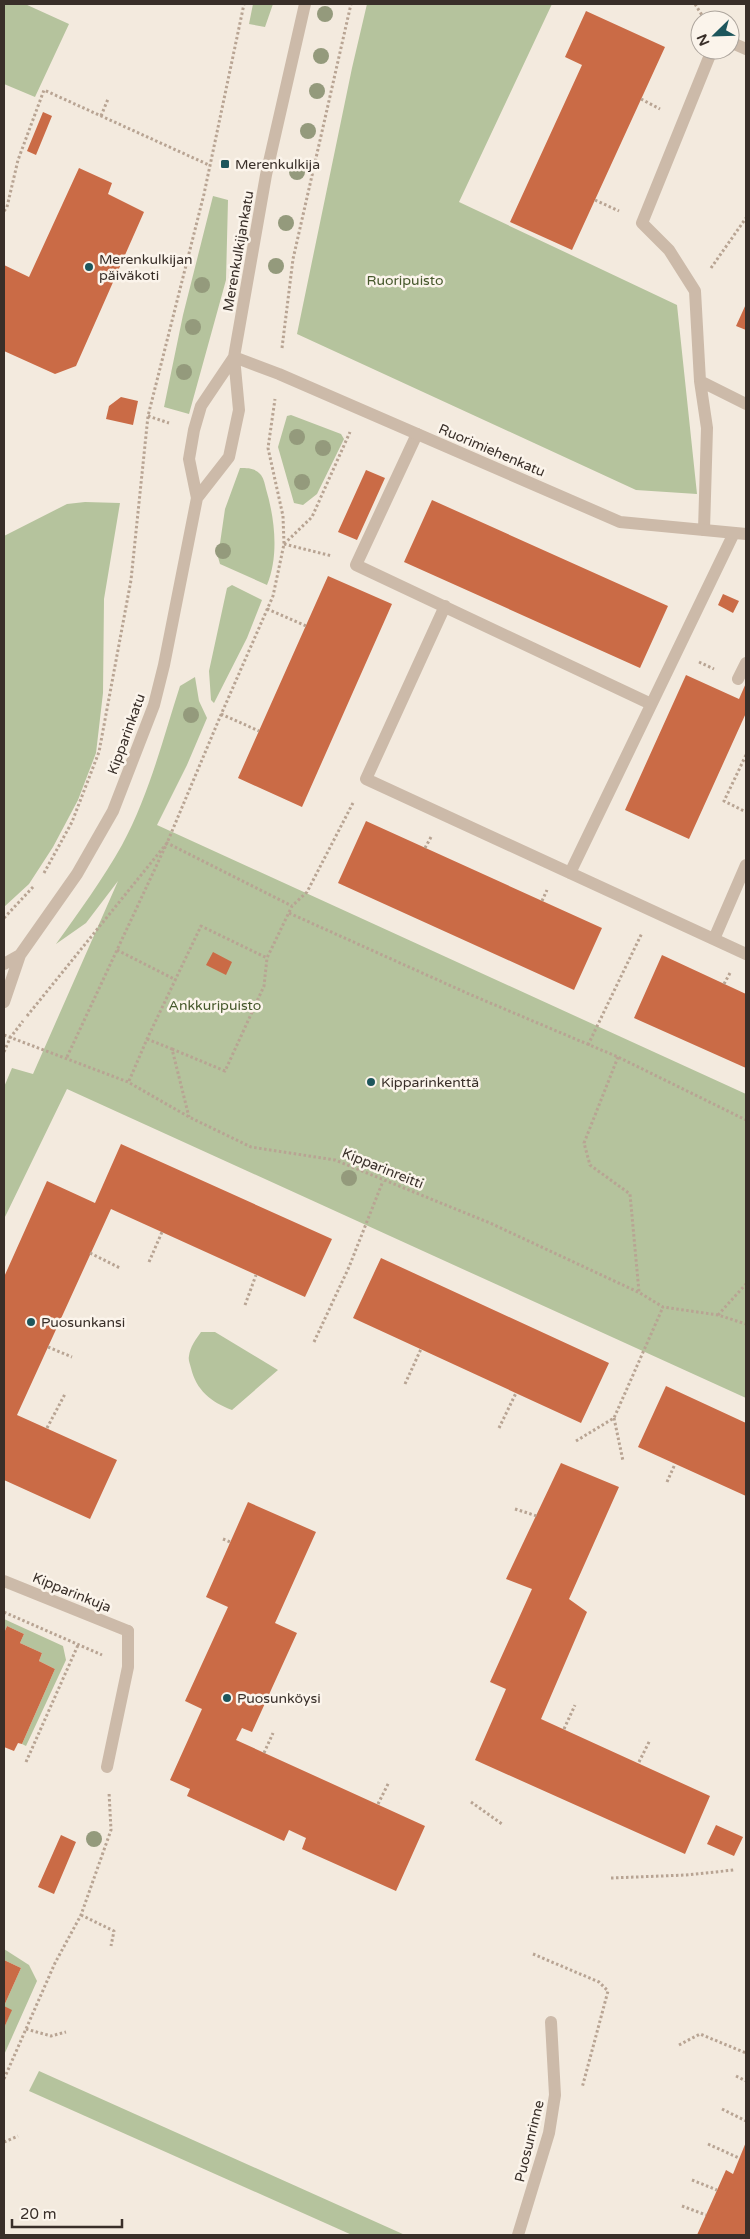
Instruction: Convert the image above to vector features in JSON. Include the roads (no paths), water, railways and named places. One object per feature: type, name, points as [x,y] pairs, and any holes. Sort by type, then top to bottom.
[{"type":"street","name":"Merenkulkijankatu","points":[[234,357],[266,175],[305,4]]},
{"type":"street","points":[[704,530],[707,428],[700,381],[695,291],[669,250],[642,222],[708,60]]},
{"type":"street","name":"Ruorimiehenkatu","points":[[234,357],[279,374],[620,522],[740,533]]},
{"type":"street","name":"Kipparinkatu","points":[[4,1002],[20,955],[77,874],[109,819],[154,705],[197,498],[189,459],[194,430],[201,406],[234,357]]},
{"type":"street","name":"Kipparinkatu","points":[[197,498],[229,456],[239,410],[234,357]]},
{"type":"street","points":[[700,381],[746,404]]},
{"type":"street","points":[[417,434],[356,566],[651,704]]},
{"type":"street","points":[[570,873],[651,704],[740,533]]},
{"type":"street","points":[[445,606],[366,779],[746,954]]},
{"type":"street","points":[[738,679],[746,663]]},
{"type":"street","points":[[714,939],[746,865]]},
{"type":"street","name":"Kipparinkatu","points":[[4,964],[20,955]]},
{"type":"street","name":"Kipparinkuja","points":[[4,1580],[128,1631],[128,1667],[107,1767]]},
{"type":"street","name":"Puosunrinne","points":[[518,2235],[549,2133],[556,2095],[551,2022]]},
{"type":"place","name":"Merenkulkija","points":[[225,164]]},
{"type":"place","name":"Merenkulkijan päiväkoti","points":[[89,267]]},
{"type":"place","name":"Kipparinkenttä","points":[[371,1082]]},
{"type":"place","name":"Puosunkansi","points":[[31,1322]]},
{"type":"place","name":"Puosunköysi","points":[[227,1698]]},
{"type":"park label","name":"Ruoripuisto","points":[[405,280]]},
{"type":"park label","name":"Ankkuripuisto","points":[[215,1005]]}]
